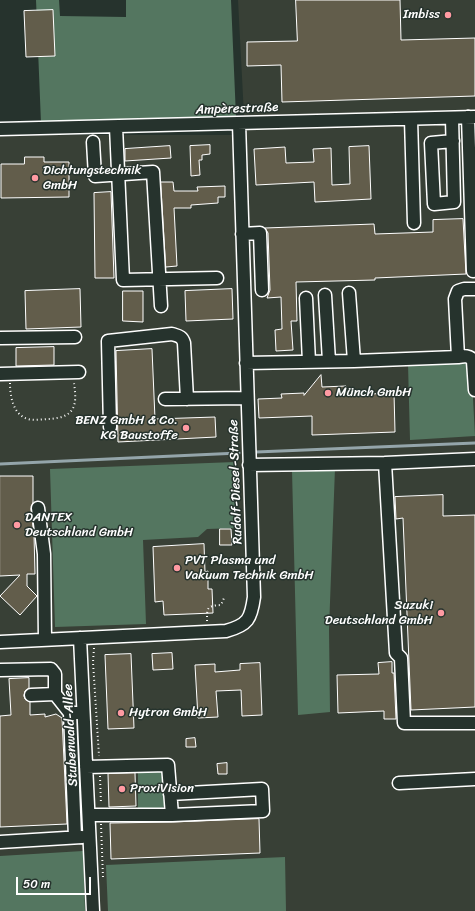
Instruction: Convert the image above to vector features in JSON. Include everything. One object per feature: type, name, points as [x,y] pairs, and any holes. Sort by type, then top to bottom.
[{"type":"street","name":"Ampèrestraße","points":[[0,129],[471,117]]},
{"type":"street","points":[[471,117],[473,271]]},
{"type":"street","points":[[452,118],[454,202],[434,204],[432,143],[452,141]]},
{"type":"street","points":[[411,119],[414,224]]},
{"type":"street","name":"Rudolf-Diesel-Straße","points":[[80,638],[226,631],[239,627],[247,621],[252,611],[254,597],[239,123]]},
{"type":"street","points":[[116,127],[123,280],[217,278]]},
{"type":"street","points":[[93,142],[95,176],[153,172],[161,306]]},
{"type":"street","points":[[242,234],[260,233],[262,290]]},
{"type":"street","points":[[243,264],[261,263]]},
{"type":"street","points":[[458,357],[455,299],[458,291],[464,289],[475,289]]},
{"type":"street","points":[[350,293],[354,361]]},
{"type":"street","points":[[325,295],[329,361]]},
{"type":"street","points":[[306,298],[310,362]]},
{"type":"street","points":[[110,427],[108,341],[172,334],[183,338],[187,399]]},
{"type":"street","points":[[0,338],[75,337]]},
{"type":"street","points":[[246,363],[354,361],[468,356],[474,361],[475,390]]},
{"type":"street","points":[[5,374],[76,372]]},
{"type":"street","points":[[165,399],[247,398]]},
{"type":"street","points":[[249,465],[385,463],[475,459]]},
{"type":"street","points":[[385,463],[393,623],[396,653],[401,658],[404,723],[475,723]]},
{"type":"street","points":[[38,508],[44,554],[45,640]]},
{"type":"street","points":[[0,642],[80,638]]},
{"type":"street","name":"Stubenwald-Allee","points":[[80,638],[93,911]]},
{"type":"street","points":[[0,670],[51,669],[55,674],[55,694],[70,713],[75,837]]},
{"type":"street","points":[[31,695],[55,694]]},
{"type":"street","points":[[70,713],[84,713]]},
{"type":"street","points":[[86,767],[168,764],[172,815]]},
{"type":"street","points":[[399,782],[475,779]]},
{"type":"street","points":[[89,815],[172,815],[262,811],[262,789],[170,794]]},
{"type":"street","points":[[0,842],[90,836]]},
{"type":"path","points":[[5,374],[14,407],[27,419],[36,419],[58,418],[66,416],[72,410],[75,401],[76,372]]},
{"type":"path","points":[[206,632],[208,608],[211,606],[221,605],[224,598]]},
{"type":"shaded area","points":[[238,0],[475,0],[475,911],[0,911],[0,135],[245,135]]},
{"type":"green space","points":[[36,0],[59,0],[60,16],[126,17],[126,0],[231,0],[236,117],[41,123]]},
{"type":"green space","points":[[471,361],[475,436],[410,440],[408,364]]},
{"type":"green space","points":[[235,462],[237,528],[207,529],[198,537],[143,540],[146,624],[55,627],[50,469]]},
{"type":"green space","points":[[335,468],[329,629],[330,712],[298,715],[292,470]]},
{"type":"green space","points":[[138,770],[159,770],[164,774],[165,805],[161,810],[138,810]]},
{"type":"green space","points":[[83,851],[85,911],[0,911],[0,856]]},
{"type":"green space","points":[[285,857],[286,911],[108,911],[106,865]]},
{"type":"building","points":[[296,0],[400,0],[401,40],[475,38],[475,96],[282,102],[281,65],[247,66],[247,42],[297,41]]},
{"type":"building","points":[[53,10],[55,56],[26,57],[24,11]]},
{"type":"building","points":[[210,145],[210,154],[202,155],[202,160],[199,160],[200,175],[191,176],[190,146]]},
{"type":"building","points":[[170,146],[171,158],[125,161],[125,149]]},
{"type":"building","points":[[369,146],[371,199],[315,202],[314,182],[256,185],[254,149],[285,147],[286,163],[314,162],[313,149],[331,148],[332,185],[350,184],[349,147]]},
{"type":"building","name":"Dichtungstechnik GmbH","points":[[25,157],[44,157],[44,162],[69,162],[69,197],[1,198],[1,164],[24,164]]},
{"type":"building","points":[[161,182],[173,182],[174,191],[198,191],[197,187],[225,186],[225,197],[218,197],[218,203],[191,205],[191,208],[174,208],[177,266],[166,267]]},
{"type":"building","points":[[111,192],[114,278],[95,278],[94,193]]},
{"type":"building","points":[[463,219],[466,274],[375,278],[375,280],[296,282],[297,321],[291,321],[293,350],[276,351],[275,330],[282,329],[281,297],[267,298],[270,290],[268,233],[265,228],[374,224],[375,234],[433,232],[433,220]]},
{"type":"building","points":[[80,289],[81,327],[26,329],[25,291]]},
{"type":"building","points":[[232,289],[233,319],[186,321],[185,291]]},
{"type":"building","points":[[123,291],[143,291],[143,322],[123,321]]},
{"type":"building","points":[[54,347],[54,365],[16,366],[16,348]]},
{"type":"building","points":[[152,349],[155,419],[215,417],[216,437],[118,442],[116,351]]},
{"type":"building","points":[[321,375],[322,387],[346,386],[346,395],[394,393],[395,432],[312,435],[312,416],[259,418],[258,399],[282,398],[281,394],[304,393],[304,395]]},
{"type":"building","name":"DANTEX Deutschland GmbH","points":[[0,476],[33,476],[33,502],[31,509],[34,535],[35,574],[27,574],[27,586],[37,596],[20,615],[0,596],[20,575],[0,576]]},
{"type":"building","name":"Suzuki Deutschland GmbH","points":[[443,495],[443,516],[475,515],[475,707],[411,710],[403,518],[396,519],[395,497]]},
{"type":"building","points":[[220,529],[231,529],[232,545],[220,545]]},
{"type":"building","name":"PVT Plasma und Vakuum Technik GmbH","points":[[204,544],[205,572],[208,571],[208,589],[212,589],[213,613],[164,615],[163,601],[155,602],[153,547]]},
{"type":"building","points":[[172,653],[173,669],[153,670],[152,654]]},
{"type":"building","points":[[131,654],[134,728],[108,729],[105,655]]},
{"type":"building","points":[[392,662],[392,673],[394,673],[396,719],[384,719],[384,711],[338,713],[337,675],[379,674],[378,663]]},
{"type":"building","points":[[260,663],[262,715],[242,716],[241,690],[216,691],[218,717],[198,718],[195,665],[215,664],[215,672],[240,670],[240,664]]},
{"type":"building","points":[[29,678],[29,688],[25,691],[24,696],[25,699],[30,702],[30,715],[45,714],[45,717],[56,714],[62,718],[67,824],[0,827],[0,716],[11,715],[9,679]]},
{"type":"building","points":[[195,738],[196,747],[186,747],[186,739]]},
{"type":"building","points":[[227,763],[227,774],[218,774],[217,764]]},
{"type":"building","name":"ProxiVision","points":[[135,773],[136,806],[109,807],[108,774]]},
{"type":"building","points":[[259,819],[260,853],[111,859],[110,823]]},
{"type":"waterway","points":[[256,452],[475,443]]},
{"type":"waterway","points":[[0,464],[239,453]]},
{"type":"place","name":"Imbiss","points":[[448,15]]},
{"type":"place","name":"Dichtungstechnik GmbH","points":[[35,178]]},
{"type":"place","name":"Münch GmbH","points":[[328,393]]},
{"type":"place","name":"BENZ GmbH & Co. KG Baustoffe","points":[[186,428]]},
{"type":"place","name":"DANTEX Deutschland GmbH","points":[[17,525]]},
{"type":"place","name":"PVT Plasma und Vakuum Technik GmbH","points":[[177,568]]},
{"type":"place","name":"Suzuki Deutschland GmbH","points":[[441,613]]},
{"type":"place","name":"Hytron GmbH","points":[[121,713]]},
{"type":"place","name":"ProxiVision","points":[[122,789]]}]
